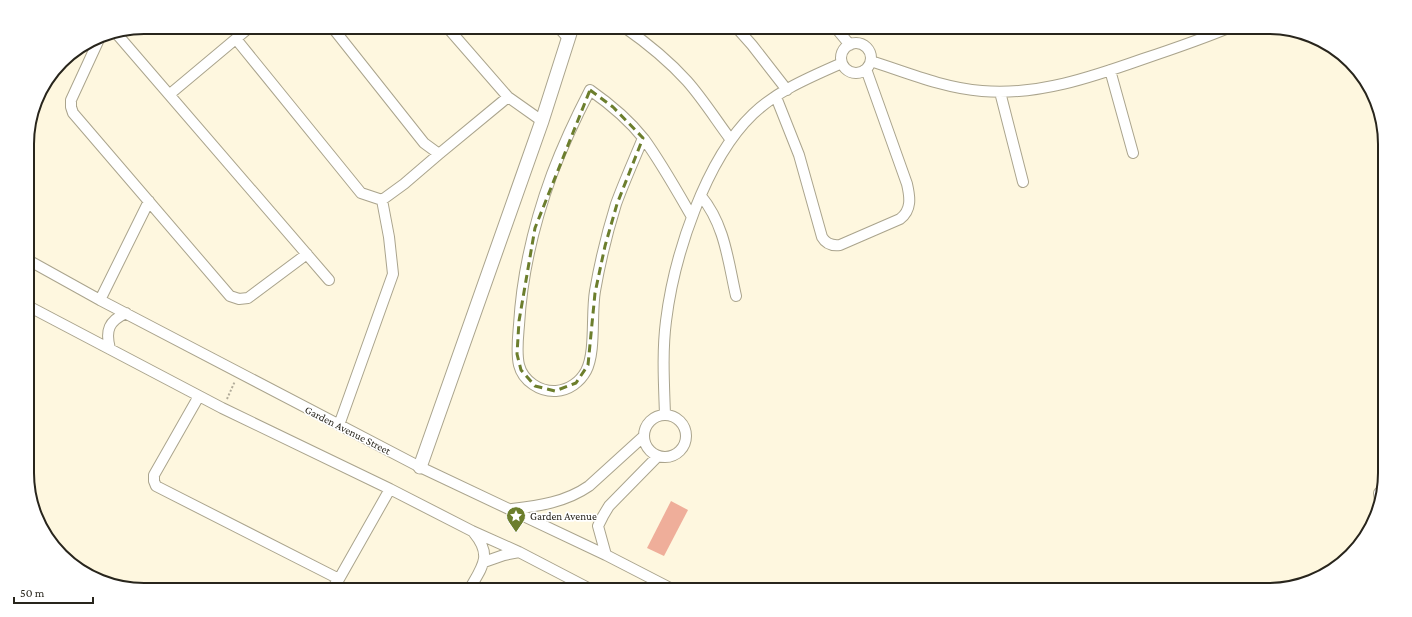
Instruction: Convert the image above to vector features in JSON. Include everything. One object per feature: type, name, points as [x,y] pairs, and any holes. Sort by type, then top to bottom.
[{"type":"street","points":[[170,94],[242,34]]},
{"type":"street","points":[[338,34],[424,143],[438,154]]},
{"type":"street","points":[[453,34],[508,97],[542,121]]},
{"type":"street","points":[[420,467],[542,121],[570,34]]},
{"type":"street","points":[[633,34],[665,58],[679,72],[697,93],[731,140]]},
{"type":"street","points":[[742,34],[787,90]]},
{"type":"street","points":[[841,34],[850,45]]},
{"type":"street","points":[[868,65],[950,86],[972,90],[1000,92],[1033,89],[1061,84],[1110,70],[1192,43],[1214,34]]},
{"type":"street","points":[[120,37],[329,280]]},
{"type":"street","points":[[236,39],[361,193],[382,200]]},
{"type":"street","points":[[857,43],[866,46],[871,55],[868,65],[863,72],[848,71],[842,63],[842,54],[844,49],[850,45],[857,43]]},
{"type":"street","points":[[97,45],[74,94],[71,107],[73,113],[227,292],[234,298],[244,300],[253,296],[307,254]]},
{"type":"street","points":[[665,415],[664,347],[666,321],[679,256],[692,218],[713,170],[731,140],[753,114],[787,90],[842,63]]},
{"type":"street","points":[[776,97],[799,155],[822,237],[827,243],[836,246],[840,245],[900,219],[907,211],[910,201],[907,184],[868,65]]},
{"type":"street","points":[[1110,70],[1132,153]]},
{"type":"street","points":[[643,138],[617,204],[605,246],[594,293],[591,350],[588,365],[581,377],[570,387],[555,391],[540,389],[529,382],[524,376],[517,354],[527,260],[534,228],[552,174],[572,125],[590,90],[613,107],[643,138],[692,218]]},
{"type":"street","points":[[1000,92],[1023,182]]},
{"type":"street","points":[[382,200],[404,184],[508,97]]},
{"type":"street","points":[[701,196],[709,206],[718,222],[724,241],[736,296]]},
{"type":"street","points":[[339,425],[393,274],[389,237],[382,200]]},
{"type":"street","points":[[100,300],[149,201]]},
{"type":"street","name":"Garden Avenue Street","points":[[34,263],[100,300],[420,467],[511,509],[660,583]]},
{"type":"street","points":[[34,309],[222,408],[390,489],[472,531],[519,552],[579,583]]},
{"type":"street","points":[[110,349],[107,338],[109,327],[116,318],[126,313]]},
{"type":"street","points":[[199,396],[154,475],[156,486],[339,579]]},
{"type":"street","points":[[665,415],[678,420],[683,426],[685,440],[683,447],[678,452],[672,456],[665,457],[652,453],[647,448],[644,442],[644,436],[648,423],[653,419],[665,415]]},
{"type":"street","points":[[511,509],[557,502],[582,491],[644,436]]},
{"type":"street","points":[[606,555],[598,526],[603,516],[609,506],[658,456]]},
{"type":"street","points":[[336,583],[390,489]]},
{"type":"street","points":[[472,531],[483,546],[484,562],[474,583]]},
{"type":"street","points":[[484,562],[504,555],[519,552]]},
{"type":"path","points":[[222,408],[239,373]]},
{"type":"highlighted area","points":[[590,90],[613,107],[643,138],[617,204],[605,246],[595,293],[588,365],[576,383],[555,391],[535,386],[521,370],[517,354],[519,321],[535,228]]},
{"type":"building","points":[[671,501],[688,510],[664,556],[647,548]]},
{"type":"place","name":"Garden Avenue","points":[[516,533]]}]
